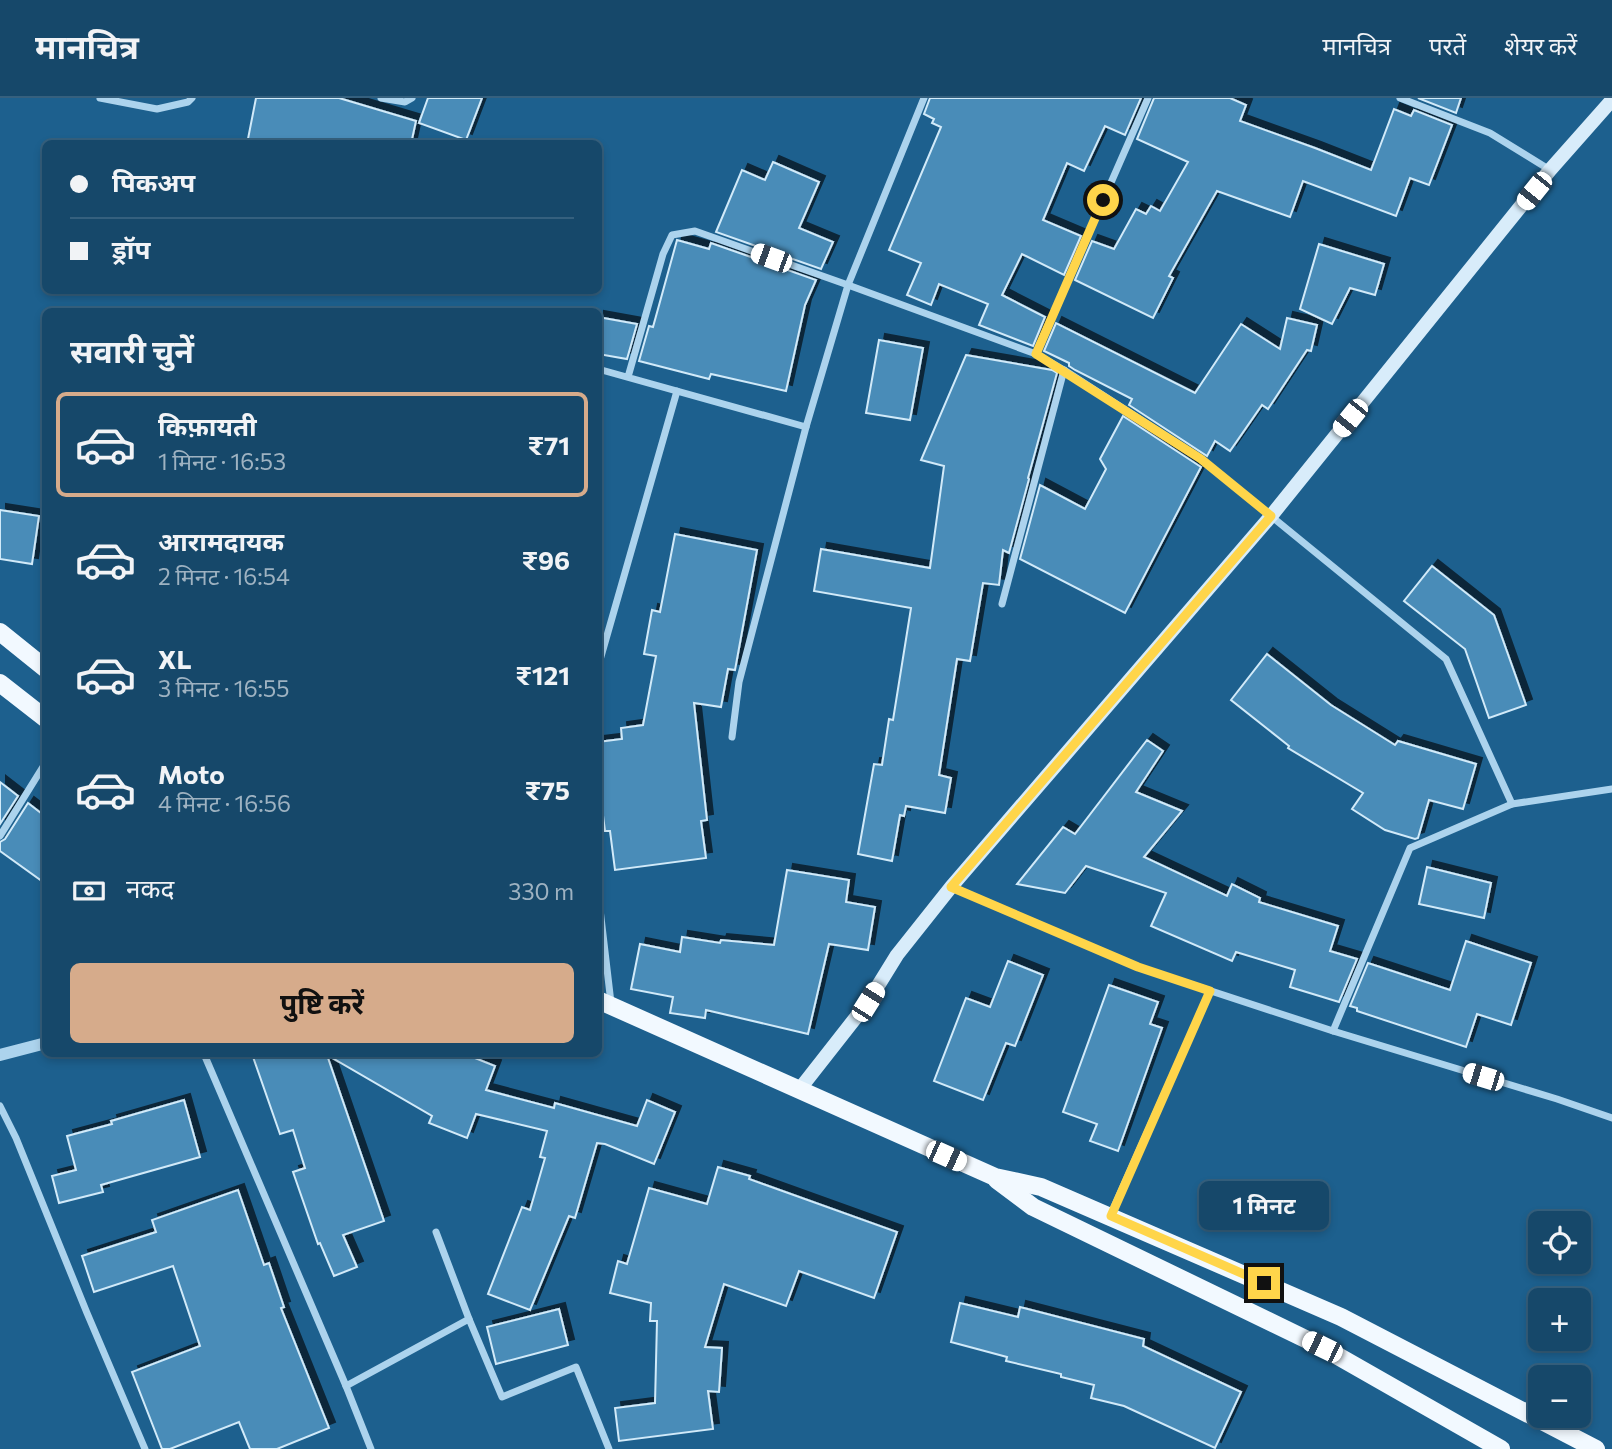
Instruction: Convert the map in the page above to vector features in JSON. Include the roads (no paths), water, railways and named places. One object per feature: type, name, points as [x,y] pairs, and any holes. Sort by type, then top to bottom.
[{"type":"main road","points":[[799,1090],[868,1002],[897,955],[951,887],[1271,516],[1550,170],[1612,100]]},
{"type":"main road","points":[[0,632],[42,665]]},
{"type":"main road","points":[[0,683],[42,716]]},
{"type":"main road","points":[[605,1002],[995,1177],[1041,1187],[1341,1317],[1597,1449]]},
{"type":"main road","points":[[995,1177],[1032,1207],[1322,1347],[1501,1449]]},
{"type":"street","points":[[100,98],[157,109],[188,102],[192,98]]},
{"type":"street","points":[[382,98],[405,102],[412,98]]},
{"type":"street","points":[[732,737],[739,682],[806,426],[848,285],[924,98]]},
{"type":"street","points":[[1036,354],[1148,98]]},
{"type":"street","points":[[1400,98],[1490,133],[1550,170]]},
{"type":"street","points":[[628,377],[663,254],[673,235],[695,231],[1036,354],[1201,459],[1446,659],[1512,804]]},
{"type":"street","points":[[602,370],[806,426]]},
{"type":"street","points":[[1002,604],[1064,370]]},
{"type":"street","points":[[602,653],[677,391]]},
{"type":"street","points":[[0,836],[42,768]]},
{"type":"street","points":[[1333,1031],[1410,848],[1512,804],[1612,789]]},
{"type":"street","points":[[951,887],[1138,967],[1612,1118]]},
{"type":"street","points":[[602,955],[605,1002]]},
{"type":"street","points":[[1111,1216],[1210,991]]},
{"type":"street","points":[[0,1055],[42,1043]]},
{"type":"street","points":[[205,1057],[346,1386],[370,1449]]},
{"type":"street","points":[[0,1106],[16,1138],[145,1449]]},
{"type":"street","points":[[436,1233],[502,1397],[576,1367],[609,1449]]},
{"type":"street","points":[[346,1386],[469,1319]]}]
